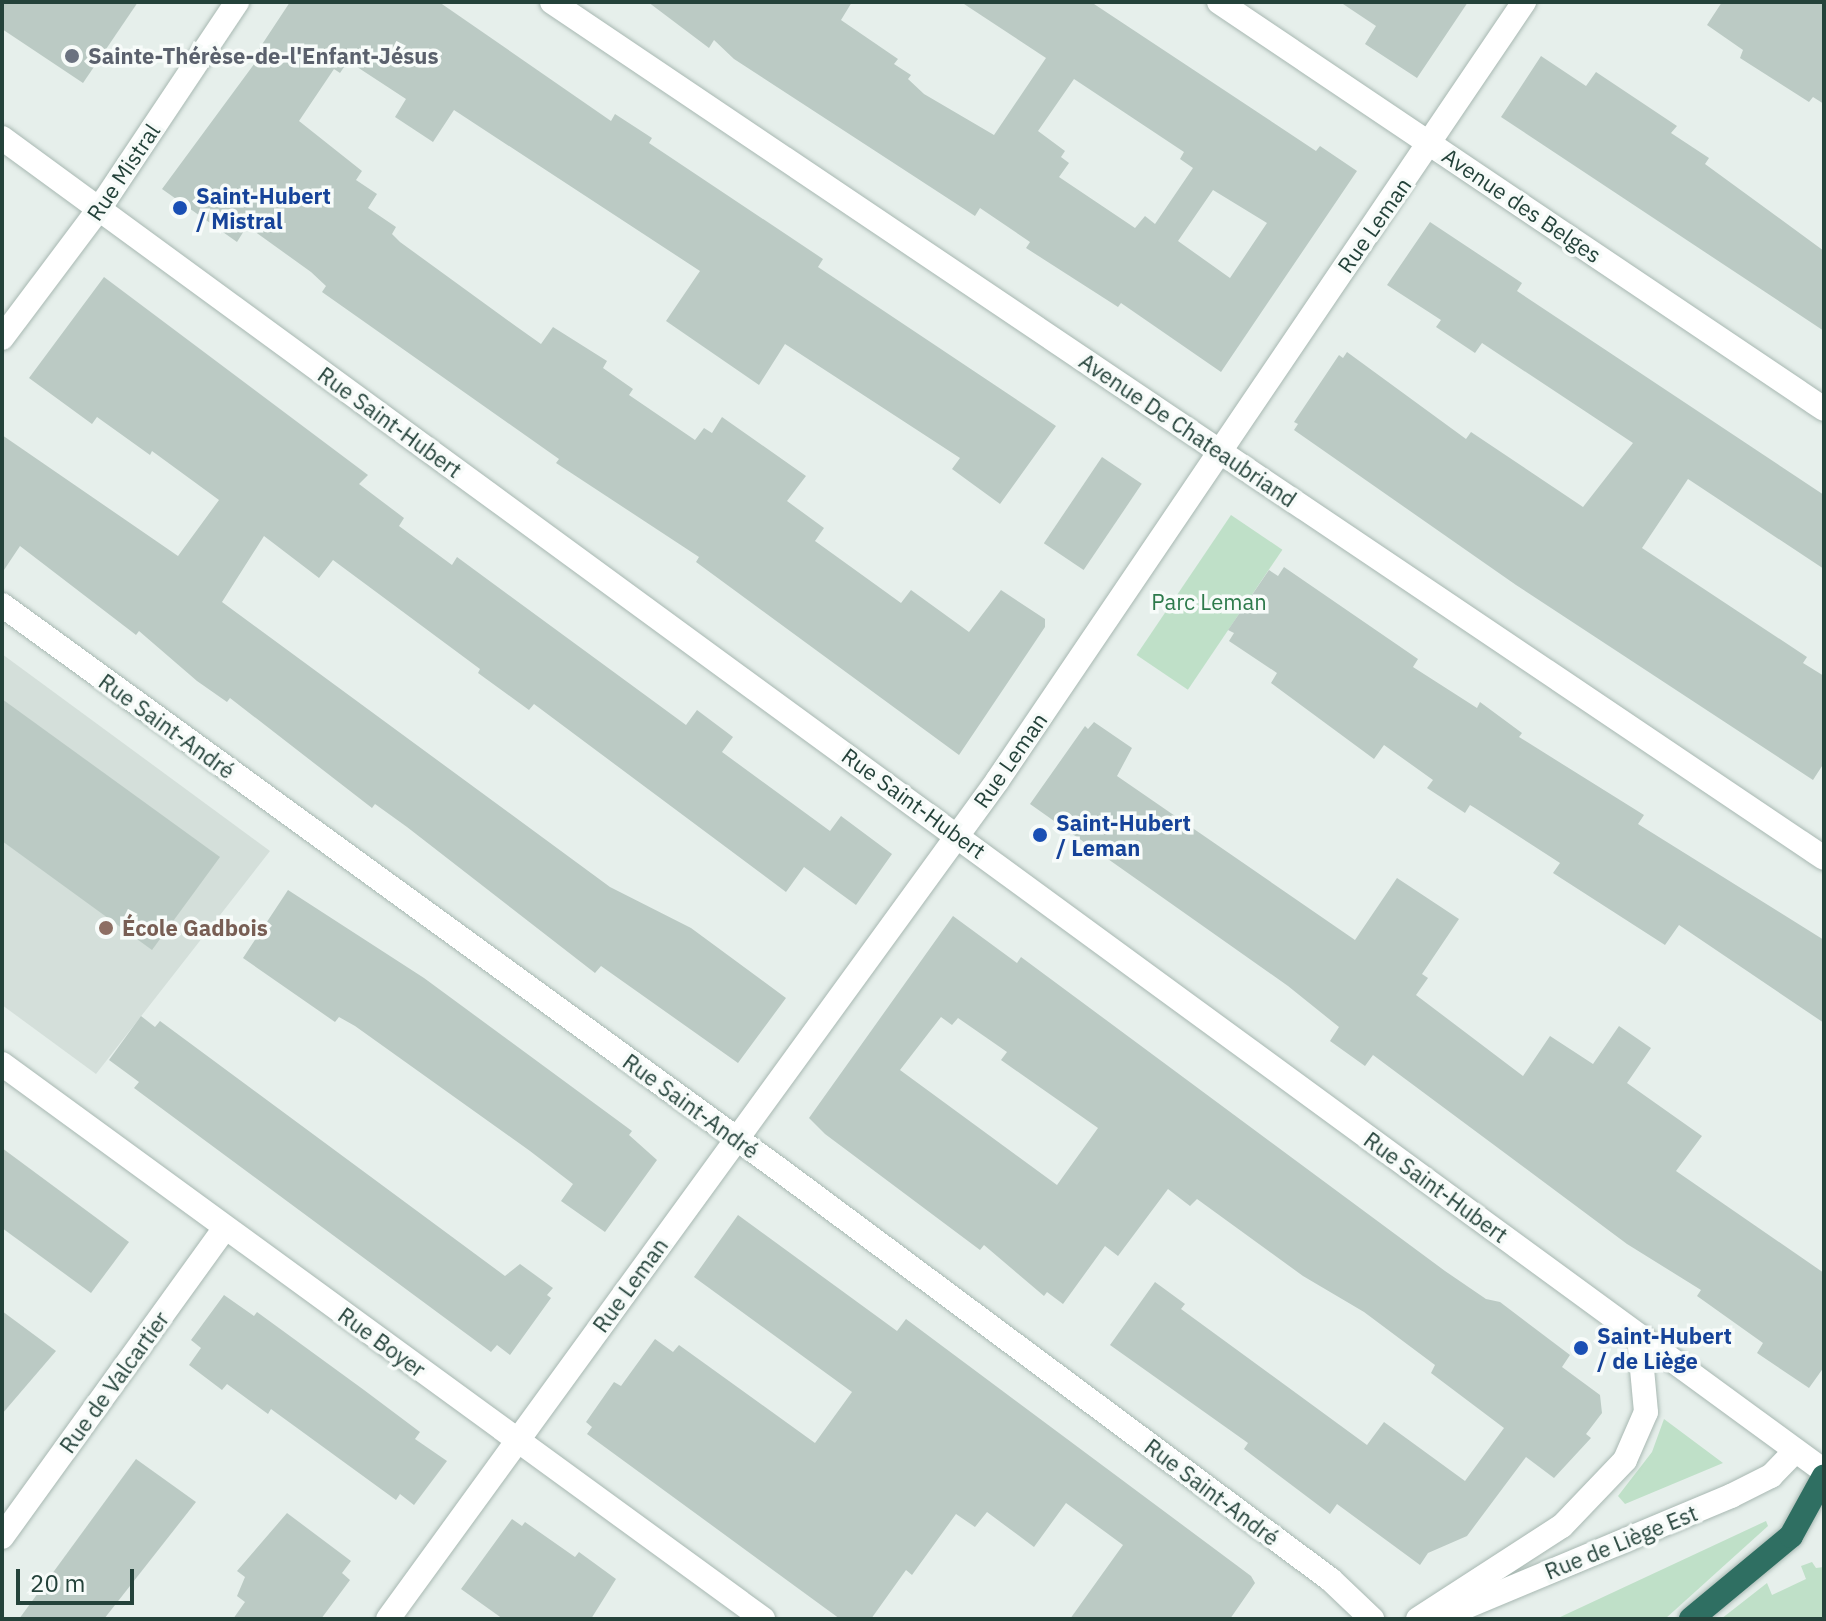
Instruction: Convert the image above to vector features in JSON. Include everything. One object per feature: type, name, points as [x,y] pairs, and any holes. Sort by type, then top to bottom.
[{"type":"highway","points":[[1691,1619],[1791,1536],[1824,1473]]},
{"type":"street","name":"Rue Mistral","points":[[2,338],[99,209],[237,2]]},
{"type":"street","name":"Avenue De Chateaubriand","points":[[552,2],[1824,858]]},
{"type":"street","name":"Avenue des Belges","points":[[1219,2],[1824,409]]},
{"type":"street","name":"Rue Leman","points":[[388,1619],[958,835],[1221,453],[1524,2]]},
{"type":"street","name":"Rue Saint-Hubert","points":[[2,138],[958,835],[1824,1473]]},
{"type":"street","name":"Rue Saint-André","points":[[2,605],[738,1140],[1331,1580],[1372,1619]]},
{"type":"street","name":"Rue Boyer","points":[[2,1064],[763,1619]]},
{"type":"street","name":"Rue de Valcartier","points":[[2,1537],[225,1228]]},
{"type":"street","points":[[1418,1619],[1562,1526],[1625,1460],[1642,1430],[1648,1399],[1639,1336]]},
{"type":"street","name":"Rue de Liège Est","points":[[1437,1619],[1731,1496],[1771,1476],[1795,1451]]},
{"type":"shaded area","name":"École Gadbois","points":[[2,654],[270,851],[96,1074],[2,1005]]},
{"type":"green space","name":"Parc Leman","points":[[1231,515],[1282,550],[1188,690],[1136,655]]},
{"type":"green space","points":[[1664,1419],[1723,1463],[1625,1504],[1618,1496],[1652,1452]]},
{"type":"green space","points":[[1766,1521],[1768,1526],[1665,1619],[1556,1619]]},
{"type":"green space","points":[[1812,1562],[1816,1568],[1824,1567],[1824,1619],[1721,1619],[1767,1583],[1772,1595],[1806,1579],[1801,1566]]},
{"type":"building","name":"Sainte-Thérèse-de-l'Enfant-Jésus","points":[[2,2],[138,2],[83,83],[2,29]]},
{"type":"building","points":[[290,2],[439,2],[611,121],[615,114],[652,138],[649,143],[823,259],[818,267],[1056,426],[1000,504],[952,469],[960,458],[785,344],[759,385],[666,321],[700,271],[454,110],[433,142],[395,117],[406,99],[348,61],[340,73],[334,69],[299,121],[362,171],[356,180],[377,194],[368,208],[396,227],[392,234],[400,242],[541,344],[553,327],[607,361],[603,368],[633,389],[629,395],[695,440],[704,428],[712,433],[722,417],[806,476],[787,501],[824,528],[815,541],[901,603],[911,590],[969,632],[1001,590],[1045,619],[1045,627],[959,755],[696,562],[699,557],[556,463],[559,459],[322,292],[326,286],[311,272],[247,226],[237,242],[162,189],[263,52],[259,49]]},
{"type":"building","points":[[648,2],[852,2],[841,20],[898,59],[894,64],[911,75],[908,79],[924,94],[994,135],[1046,58],[961,2],[1091,2],[1316,151],[1320,146],[1357,171],[1221,372],[1121,303],[1118,307],[1026,248],[1030,242],[980,208],[975,216],[734,59],[714,40],[709,48]],"holes":[[[1074,79],[1184,152],[1180,159],[1193,168],[1155,224],[1145,216],[1135,228],[1059,177],[1069,163],[1061,157],[1065,151],[1038,131]],[[1213,190],[1267,223],[1230,278],[1178,241]]]},
{"type":"building","points":[[1340,2],[1468,2],[1417,78],[1365,44],[1376,26]]},
{"type":"building","points":[[1722,2],[1824,2],[1824,104],[1813,97],[1809,102],[1740,58],[1743,50],[1707,25]]},
{"type":"building","points":[[1541,56],[1586,86],[1596,72],[1677,126],[1671,133],[1709,158],[1705,164],[1824,251],[1824,331],[1501,117]]},
{"type":"building","points":[[1430,222],[1522,283],[1517,291],[1824,495],[1824,569],[1688,479],[1642,548],[1807,657],[1803,663],[1824,676],[1824,763],[1813,780],[1516,585],[1294,430],[1298,424],[1294,422],[1339,355],[1343,358],[1347,352],[1466,439],[1471,432],[1583,507],[1633,443],[1482,343],[1475,353],[1436,327],[1441,320],[1387,285]]},
{"type":"building","points":[[104,277],[368,475],[359,484],[404,518],[399,526],[452,565],[457,557],[686,725],[697,710],[733,737],[722,752],[830,831],[841,816],[892,854],[856,905],[804,867],[786,892],[534,704],[529,710],[478,673],[480,669],[333,560],[319,578],[264,536],[222,602],[610,887],[691,928],[786,998],[738,1063],[601,966],[595,973],[407,827],[375,804],[372,808],[230,698],[227,702],[197,681],[139,631],[136,635],[20,546],[2,573],[2,435],[178,556],[219,500],[152,451],[150,455],[97,417],[92,424],[29,378]]},
{"type":"building","points":[[1102,457],[1142,484],[1084,570],[1044,543]]},
{"type":"building","points":[[1284,567],[1418,659],[1413,667],[1477,708],[1480,702],[1522,733],[1519,737],[1644,815],[1638,824],[1824,940],[1824,1023],[1679,925],[1665,945],[1553,873],[1560,863],[1470,805],[1465,813],[1427,788],[1433,780],[1384,745],[1374,759],[1271,683],[1277,673],[1229,641],[1234,633],[1228,630],[1269,570],[1278,576]]},
{"type":"building","points":[[2,699],[220,857],[152,950],[2,841]]},
{"type":"building","points":[[1094,722],[1132,748],[1117,776],[1355,940],[1397,878],[1459,919],[1422,974],[1428,978],[1416,995],[1523,1076],[1550,1036],[1593,1064],[1619,1026],[1651,1048],[1627,1083],[1702,1136],[1676,1171],[1824,1273],[1824,1367],[1809,1388],[1757,1353],[1763,1343],[1697,1296],[1701,1290],[1627,1244],[1373,1055],[1365,1066],[1330,1041],[1339,1027],[1288,986],[1030,804],[1085,726],[1088,729]]},
{"type":"building","points":[[288,890],[424,978],[632,1131],[629,1135],[657,1160],[605,1232],[561,1201],[573,1184],[530,1151],[355,1026],[339,1017],[335,1022],[243,958]]},
{"type":"building","points":[[953,916],[1017,963],[1021,957],[1445,1271],[1486,1299],[1500,1302],[1570,1355],[1562,1367],[1600,1395],[1602,1413],[1586,1434],[1591,1438],[1554,1478],[1526,1457],[1467,1536],[1428,1553],[1420,1565],[1337,1504],[1330,1514],[1244,1449],[1248,1443],[1110,1345],[1155,1282],[1185,1304],[1181,1309],[1367,1445],[1384,1422],[1465,1481],[1504,1428],[1431,1373],[1435,1365],[1364,1312],[1303,1276],[1197,1199],[1190,1206],[1168,1189],[1118,1256],[1105,1246],[1063,1304],[1047,1292],[1044,1296],[984,1245],[980,1250],[825,1134],[809,1118]],"holes":[[[941,1017],[952,1025],[958,1018],[1007,1052],[1001,1060],[1098,1128],[1057,1185],[900,1070]]]},
{"type":"building","points":[[141,1016],[155,1027],[160,1021],[505,1276],[520,1264],[553,1288],[547,1295],[551,1298],[510,1355],[497,1345],[491,1352],[134,1088],[139,1082],[109,1060]]},
{"type":"building","points":[[2,1148],[129,1242],[91,1293],[2,1228]]},
{"type":"building","points":[[738,1215],[897,1331],[906,1319],[1251,1576],[1255,1583],[1230,1619],[1070,1619],[1123,1545],[1066,1503],[1034,1547],[987,1512],[975,1527],[956,1514],[912,1575],[906,1570],[871,1619],[840,1619],[587,1434],[592,1427],[586,1422],[614,1382],[621,1386],[655,1339],[673,1352],[679,1345],[815,1443],[852,1392],[694,1277]]},
{"type":"building","points":[[224,1295],[254,1316],[257,1312],[364,1390],[420,1432],[415,1439],[447,1461],[414,1505],[400,1494],[396,1500],[271,1409],[268,1414],[227,1384],[222,1390],[189,1365],[201,1348],[191,1340]]},
{"type":"building","points":[[2,1311],[56,1351],[2,1414]]},
{"type":"building","points":[[136,1459],[196,1502],[104,1619],[19,1619]]},
{"type":"building","points":[[287,1513],[351,1561],[342,1573],[350,1580],[321,1619],[233,1619],[245,1602],[237,1596],[245,1577],[237,1571]]},
{"type":"building","points":[[512,1519],[522,1526],[525,1522],[575,1557],[579,1552],[616,1579],[591,1619],[503,1619],[461,1589]]},
{"type":"place","name":"Sainte-Thérèse-de-l'Enfant-Jésus","points":[[72,56]]},
{"type":"place","name":"Saint-Hubert / Mistral","points":[[180,208]]},
{"type":"place","name":"Saint-Hubert / Leman","points":[[1040,835]]},
{"type":"place","name":"École Gadbois","points":[[106,928]]},
{"type":"place","name":"Saint-Hubert / de Liège","points":[[1581,1348]]}]
